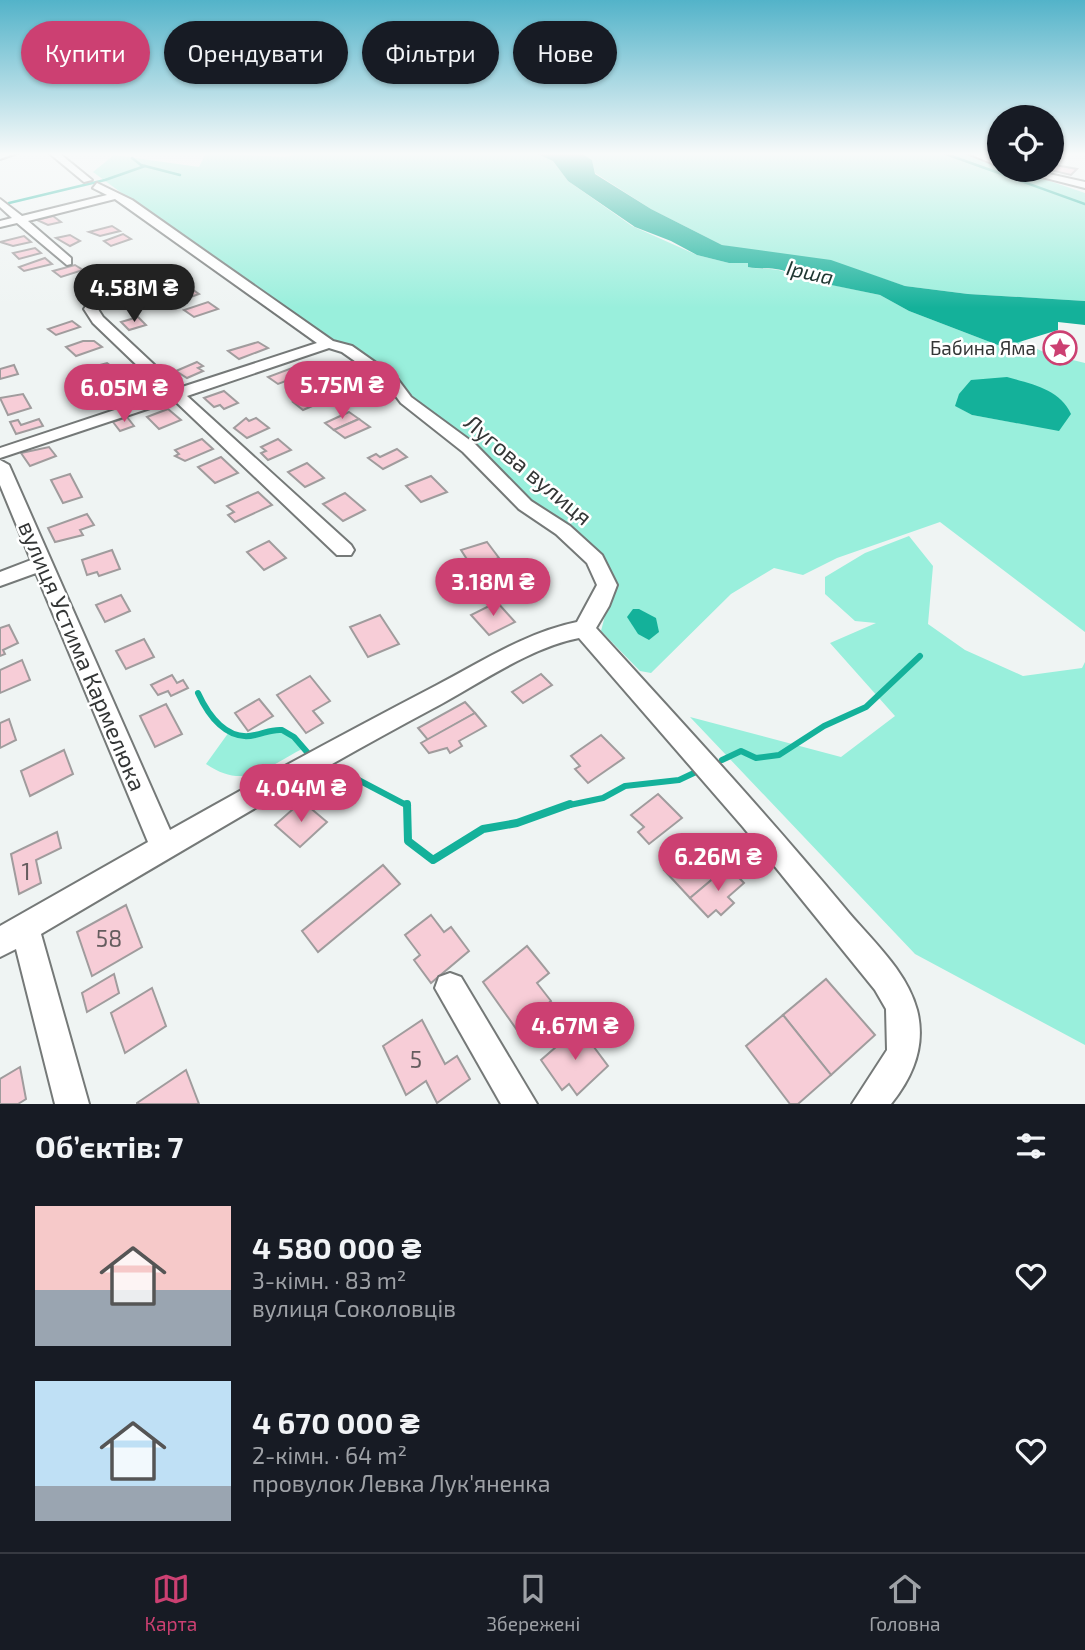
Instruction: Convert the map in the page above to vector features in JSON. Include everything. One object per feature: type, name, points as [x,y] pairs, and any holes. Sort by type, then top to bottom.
[{"type":"street","points":[[3,205],[67,261]]},
{"type":"street","points":[[0,224],[81,205]]},
{"type":"street","name":"Лугова вулиця","points":[[132,205],[328,344],[347,349],[391,380],[406,400],[469,448],[525,505],[563,530],[595,560],[607,585],[599,607],[584,629]]},
{"type":"street","points":[[91,309],[98,320],[175,394],[344,550]]},
{"type":"street","points":[[0,453],[328,344]]},
{"type":"street","name":"вулиця Устима Кармелюка","points":[[0,465],[4,488],[43,563],[164,847]]},
{"type":"street","points":[[0,579],[43,563]]},
{"type":"street","points":[[72,1104],[12,935],[313,761],[558,634],[584,629],[803,878],[890,986],[901,1008],[904,1038],[900,1063],[895,1076],[869,1104]]},
{"type":"street","points":[[450,988],[520,1104]]},
{"type":"shaded area","points":[[137,205],[601,205],[632,226],[697,255],[729,263],[749,263],[748,267],[783,271],[794,278],[801,275],[815,278],[809,280],[880,295],[909,311],[1003,347],[1018,340],[1048,354],[1085,363],[1085,632],[940,522],[837,558],[803,575],[774,568],[731,594],[651,673],[640,671],[601,631],[615,577],[566,531],[413,401],[411,394],[350,348],[321,339]],"holes":[[[956,406],[1071,414],[1028,425],[972,415]]]},
{"type":"shaded area","points":[[644,205],[1085,205],[1085,301],[968,294],[905,286],[869,274],[722,245]]},
{"type":"shaded area","points":[[909,536],[933,566],[928,624],[965,650],[1023,676],[1082,668],[1085,662],[1085,1045],[915,954],[690,717],[841,757],[895,716],[830,643],[876,623],[855,621],[825,594],[825,577],[865,553]]},
{"type":"shaded area","points":[[277,729],[292,734],[304,748],[267,769],[245,776],[220,772],[206,764],[229,732],[251,736]]},
{"type":"water","name":"Ірша","points":[[602,205],[644,205],[722,245],[831,260],[905,286],[968,294],[1085,301],[1085,325],[1058,322],[1058,330],[1003,347],[909,311],[880,295],[807,280],[813,278],[801,275],[788,277],[789,273],[748,267],[748,263],[729,263],[697,255],[635,227]]},
{"type":"water","points":[[1007,377],[1044,389],[1060,399],[1071,414],[1059,431],[972,415],[955,406],[959,394],[971,380]]},
{"type":"water","points":[[633,609],[639,609],[656,618],[659,632],[649,640],[638,634],[627,617]]},
{"type":"building","points":[[53,216],[61,222],[48,225],[37,220]]},
{"type":"building","points":[[112,226],[120,231],[100,236],[89,232]]},
{"type":"building","points":[[123,234],[131,239],[111,246],[104,241]]},
{"type":"building","points":[[70,235],[80,241],[70,246],[56,238]]},
{"type":"building","points":[[24,236],[31,242],[13,246],[0,242]]},
{"type":"building","points":[[35,248],[41,253],[19,259],[13,253]]},
{"type":"building","points":[[45,258],[52,264],[24,271],[19,267]]},
{"type":"building","points":[[75,265],[83,270],[61,277],[53,271]]},
{"type":"building","points":[[165,267],[171,272],[152,278],[142,274]]},
{"type":"building","points":[[112,279],[118,285],[94,292],[87,286]]},
{"type":"building","points":[[189,287],[199,294],[183,300],[172,293]]},
{"type":"building","points":[[208,302],[218,309],[194,317],[184,310]]},
{"type":"building","points":[[138,317],[146,325],[129,330],[121,322]]},
{"type":"building","points":[[72,321],[80,327],[56,335],[48,329]]},
{"type":"building","points":[[83,341],[94,341],[102,347],[76,356],[66,347]]},
{"type":"building","points":[[258,342],[268,348],[239,359],[228,351]]},
{"type":"building","points":[[197,362],[203,366],[198,368],[203,371],[187,378],[176,371]]},
{"type":"building","points":[[107,363],[116,370],[94,378],[85,369]]},
{"type":"building","points":[[14,365],[18,374],[0,379],[0,369]]},
{"type":"building","points":[[292,368],[302,375],[278,384],[268,377]]},
{"type":"building","points":[[141,382],[149,389],[124,399],[114,395],[118,393],[116,391]]},
{"type":"building","points":[[320,388],[333,397],[303,410],[293,402],[297,400],[294,398]]},
{"type":"building","points":[[224,391],[238,403],[224,409],[220,405],[214,407],[204,398]]},
{"type":"building","points":[[23,394],[31,408],[8,415],[0,398]]},
{"type":"building","points":[[168,409],[181,420],[159,429],[147,417]]},
{"type":"building","points":[[349,412],[359,419],[334,430],[325,423]]},
{"type":"building","points":[[127,417],[134,426],[120,431],[113,422]]},
{"type":"building","points":[[246,418],[249,421],[256,418],[269,428],[247,438],[234,428]]},
{"type":"building","points":[[39,419],[43,426],[16,434],[10,422],[18,420],[21,425]]},
{"type":"building","points":[[359,419],[370,427],[345,438],[334,430]]},
{"type":"building","points":[[202,439],[213,449],[185,461],[175,456],[179,454],[175,450]]},
{"type":"building","points":[[278,439],[291,450],[268,460],[261,453],[266,451],[261,447]]},
{"type":"building","points":[[49,447],[56,456],[30,466],[21,453]]},
{"type":"building","points":[[397,449],[407,457],[383,469],[368,458],[376,454],[380,457]]},
{"type":"building","points":[[221,457],[238,473],[215,483],[198,467]]},
{"type":"building","points":[[307,463],[324,478],[305,487],[288,472]]},
{"type":"building","points":[[70,474],[82,497],[63,503],[51,480]]},
{"type":"building","points":[[431,476],[447,492],[421,502],[406,486]]},
{"type":"building","points":[[258,492],[272,505],[235,522],[228,515],[234,512],[227,506]]},
{"type":"building","points":[[345,493],[365,510],[343,521],[323,504]]},
{"type":"building","points":[[87,514],[94,525],[80,530],[83,535],[55,542],[48,528]]},
{"type":"building","points":[[269,541],[286,558],[264,570],[247,552]]},
{"type":"building","points":[[487,542],[499,558],[472,567],[461,550]]},
{"type":"building","points":[[112,550],[120,569],[99,576],[97,572],[87,575],[82,560]]},
{"type":"building","points":[[121,595],[130,611],[105,622],[96,605]]},
{"type":"building","points":[[497,602],[515,622],[489,635],[471,615]]},
{"type":"building","points":[[380,615],[399,644],[368,657],[350,627]]},
{"type":"building","points":[[9,625],[18,643],[3,650],[5,654],[0,656],[0,628]]},
{"type":"building","points":[[144,639],[154,657],[126,669],[116,651]]},
{"type":"building","points":[[22,660],[30,680],[0,693],[0,670]]},
{"type":"building","points":[[541,674],[552,685],[523,703],[512,692]]},
{"type":"building","points":[[172,675],[177,683],[183,680],[188,688],[171,696],[168,691],[158,695],[151,685]]},
{"type":"building","points":[[310,676],[330,701],[313,711],[323,723],[306,733],[277,695]]},
{"type":"building","points":[[259,699],[273,716],[248,731],[235,713]]},
{"type":"building","points":[[465,702],[475,713],[428,740],[418,728]]},
{"type":"building","points":[[166,704],[182,734],[155,747],[140,716]]},
{"type":"building","points":[[475,713],[486,726],[459,741],[462,746],[450,753],[447,748],[429,753],[421,743]]},
{"type":"building","points":[[9,719],[16,740],[0,748],[0,723]]},
{"type":"building","points":[[601,735],[624,758],[588,783],[575,769],[580,766],[571,756]]},
{"type":"building","points":[[64,750],[73,774],[30,796],[21,771]]},
{"type":"building","points":[[658,794],[682,818],[649,844],[638,832],[644,827],[631,815]]},
{"type":"building","points":[[302,801],[327,822],[300,847],[275,825]]},
{"type":"building","points":[[57,832],[61,848],[36,860],[41,883],[19,894],[11,854]]},
{"type":"building","points":[[709,846],[728,866],[690,898],[664,870],[689,850],[696,856]]},
{"type":"building","points":[[383,865],[400,884],[318,952],[302,931]]},
{"type":"building","points":[[728,866],[744,883],[728,897],[734,903],[721,915],[716,910],[708,917],[690,898]]},
{"type":"building","points":[[126,905],[142,947],[92,976],[77,932]]},
{"type":"building","points":[[431,915],[444,932],[451,927],[469,951],[431,983],[414,960],[420,955],[405,935]]},
{"type":"building","points":[[527,946],[549,973],[537,983],[551,1001],[517,1030],[483,982]]},
{"type":"building","points":[[114,974],[119,993],[87,1012],[82,993]]},
{"type":"building","points":[[826,979],[875,1035],[831,1075],[783,1015]]},
{"type":"building","points":[[152,988],[166,1026],[125,1053],[111,1013]]},
{"type":"building","points":[[783,1015],[831,1075],[798,1104],[790,1104],[746,1046]]},
{"type":"building","points":[[422,1020],[445,1064],[457,1056],[470,1079],[437,1103],[426,1081],[406,1095],[383,1046]]},
{"type":"building","points":[[579,1027],[608,1066],[577,1095],[569,1084],[562,1090],[541,1060]]},
{"type":"building","points":[[20,1067],[26,1099],[18,1104],[0,1104],[0,1079]]},
{"type":"building","points":[[186,1070],[199,1104],[137,1104],[137,1103]]},
{"type":"waterway","points":[[722,760],[741,751],[756,758],[779,755],[824,726],[866,707],[920,656]]},
{"type":"waterway","points":[[198,693],[213,718],[227,731],[245,736],[282,730],[294,737],[307,752]]},
{"type":"waterway","points":[[330,765],[407,805]]},
{"type":"waterway","points":[[565,806],[603,798],[625,786],[679,780],[696,772]]},
{"type":"waterway","points":[[407,805],[408,841],[433,860],[483,829],[517,823],[570,804]]},
{"type":"place","name":"Бабина Яма","points":[[1060,348]]}]
